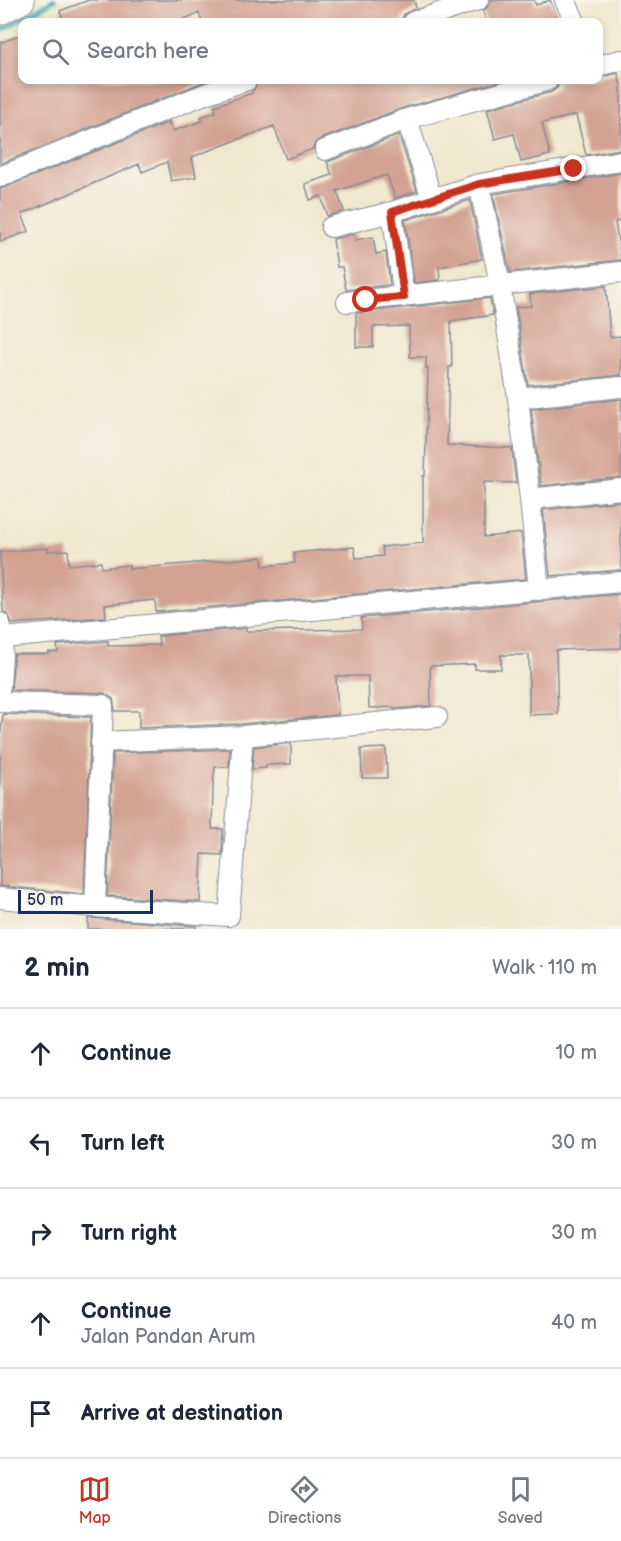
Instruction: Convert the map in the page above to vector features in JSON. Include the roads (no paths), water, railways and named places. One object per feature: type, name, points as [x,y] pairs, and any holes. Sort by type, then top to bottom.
[{"type":"main road","points":[[0,11],[21,0]]},
{"type":"street","points":[[425,18],[478,0]]},
{"type":"street","points":[[565,0],[573,18]]},
{"type":"street","points":[[603,65],[621,60]]},
{"type":"street","points":[[0,177],[235,84]]},
{"type":"street","points":[[325,150],[407,119],[534,84]]},
{"type":"street","points":[[407,119],[432,198]]},
{"type":"street","points":[[331,227],[392,212],[479,184],[621,161]]},
{"type":"street","points":[[479,184],[500,284],[518,398],[539,590]]},
{"type":"street","points":[[392,212],[404,297]]},
{"type":"street","points":[[347,302],[621,272]]},
{"type":"street","points":[[518,398],[621,387]]},
{"type":"street","points":[[530,499],[621,489]]},
{"type":"street","points":[[0,687],[2,630],[621,582]]},
{"type":"street","points":[[0,702],[103,705],[94,907]]},
{"type":"street","points":[[101,742],[243,736],[437,717]]},
{"type":"street","points":[[0,898],[228,923],[243,736]]},
{"type":"waterway","points":[[23,18],[54,0]]},
{"type":"waterway","points":[[0,31],[18,21]]}]
